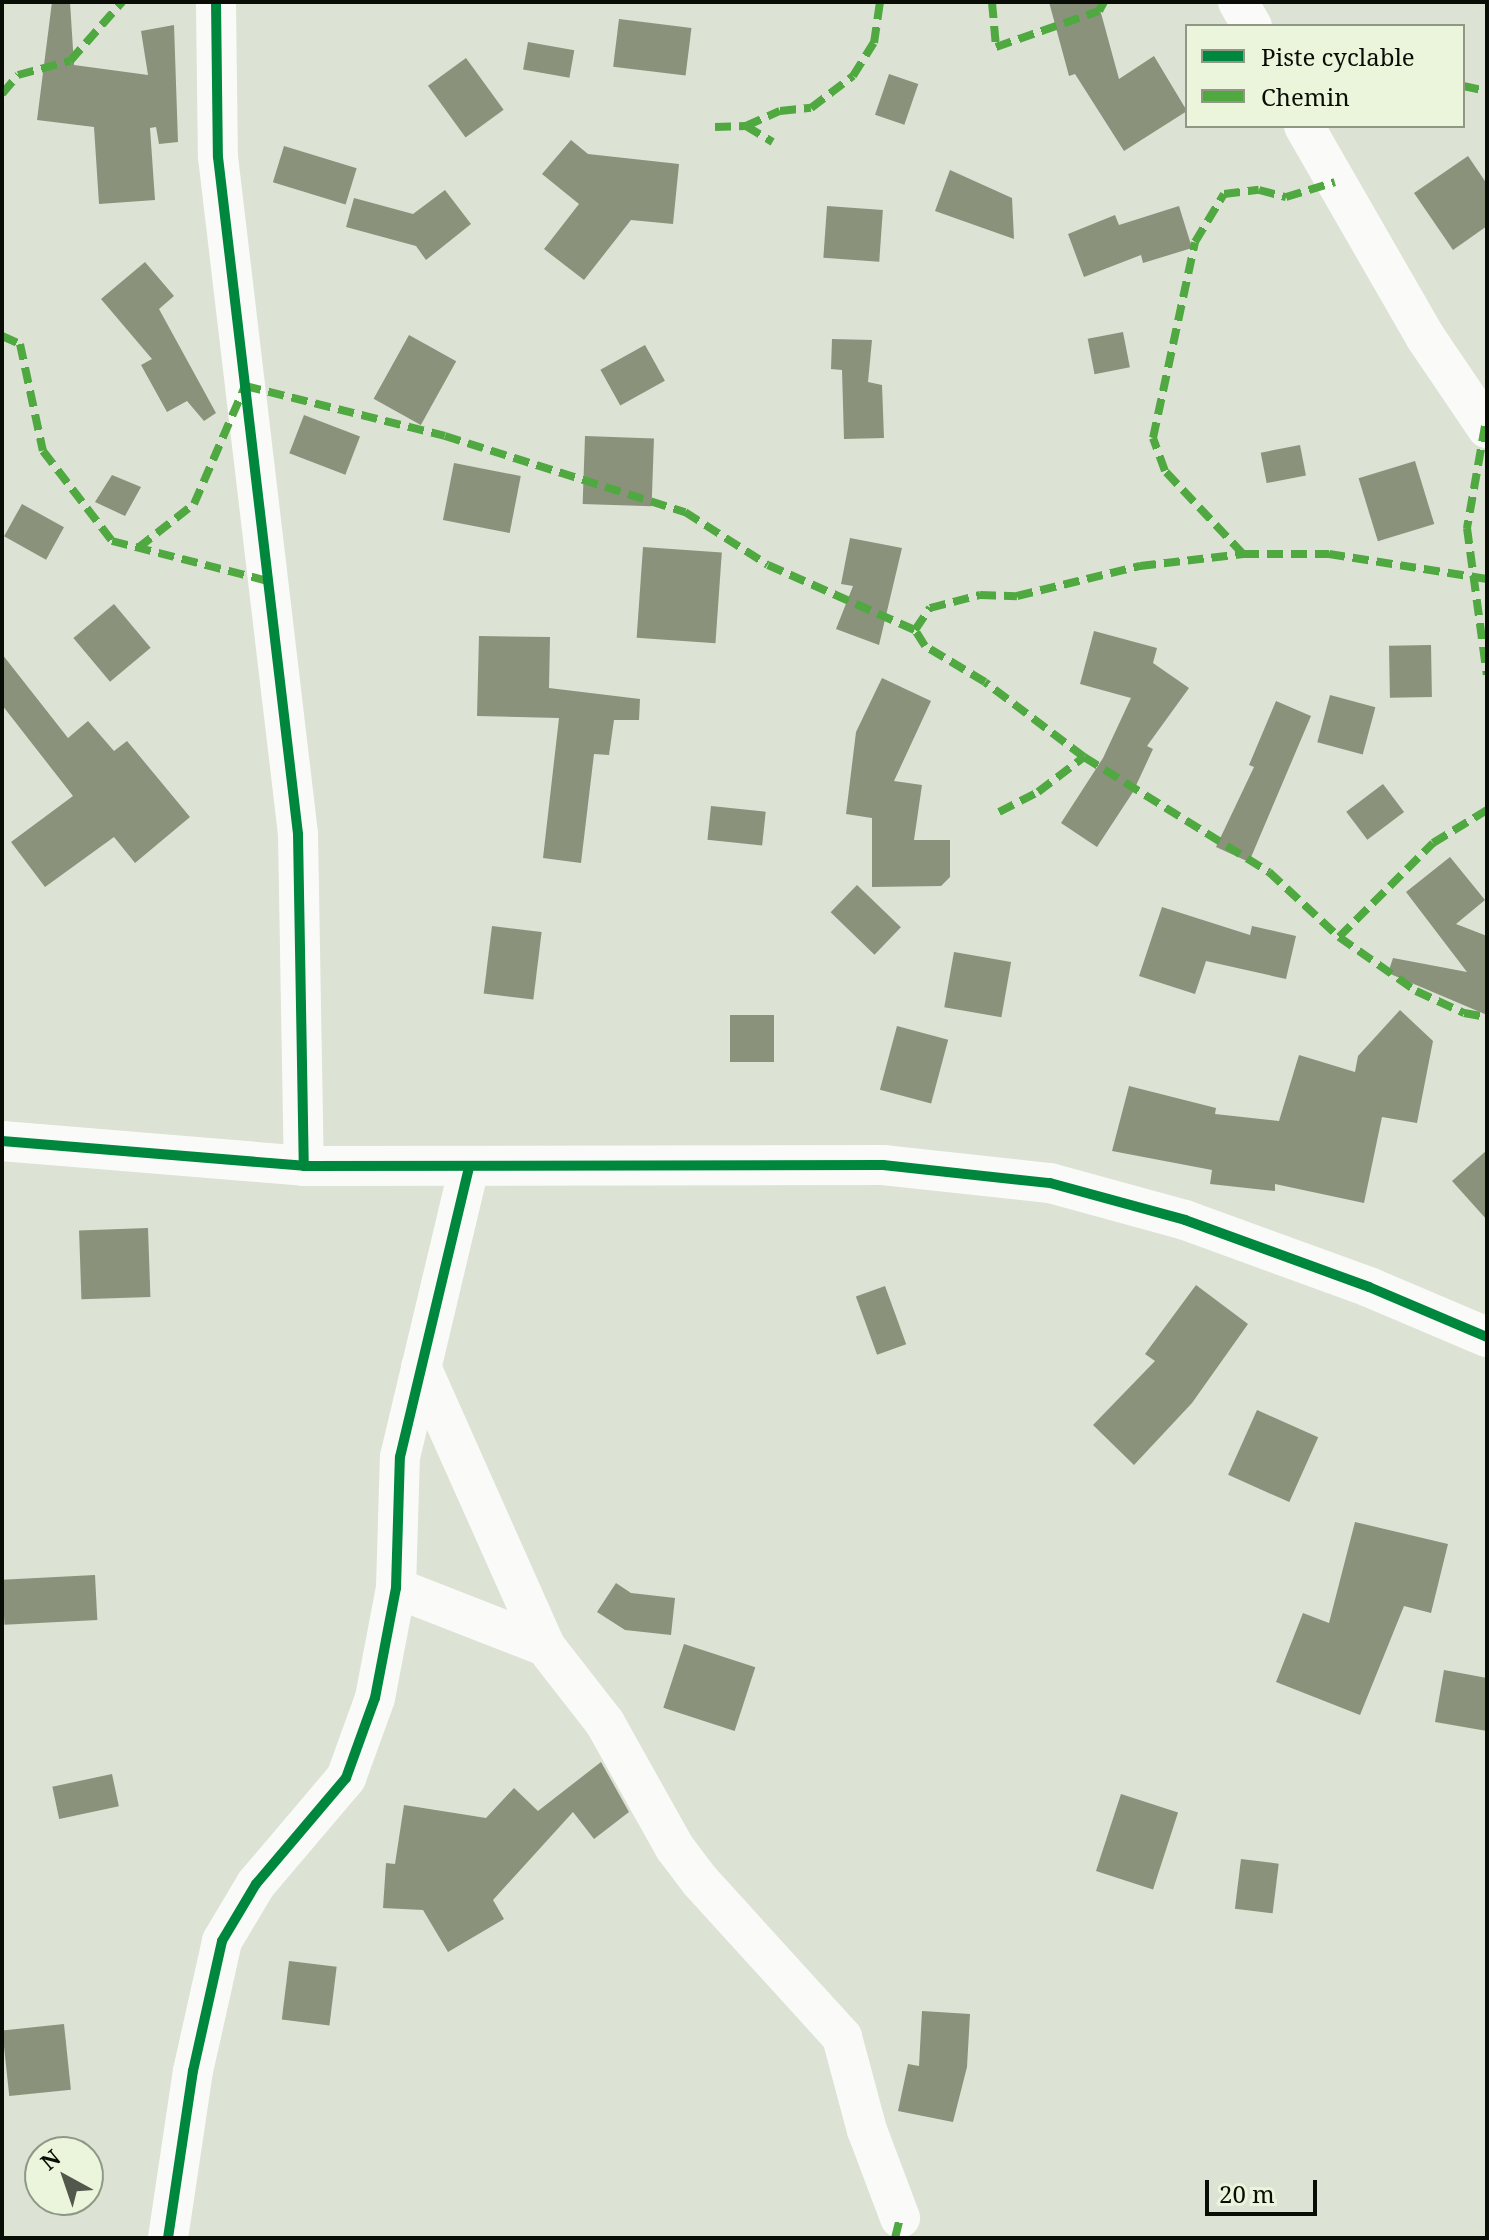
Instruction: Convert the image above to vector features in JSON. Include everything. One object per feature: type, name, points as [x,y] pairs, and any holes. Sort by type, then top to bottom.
[{"type":"street","points":[[216,2],[218,157],[298,834],[304,1166]]},
{"type":"street","points":[[1238,2],[1251,24]]},
{"type":"street","points":[[1305,128],[1426,338],[1487,428]]},
{"type":"street","points":[[2,1141],[304,1166],[883,1165],[1050,1183],[1185,1220],[1487,1337]]},
{"type":"street","points":[[168,2238],[193,2071],[222,1941],[256,1884],[346,1778],[375,1698],[396,1588],[400,1457],[469,1168]]},
{"type":"street","points":[[421,1367],[545,1646],[605,1723],[675,1848],[700,1881],[842,2037],[867,2130],[900,2218]]},
{"type":"street","points":[[396,1588],[545,1646]]},
{"type":"building","points":[[52,2],[70,2],[74,65],[148,75],[141,31],[174,25],[178,142],[159,144],[156,127],[150,128],[155,200],[99,204],[94,127],[37,120]]},
{"type":"building","points":[[1049,2],[1098,2],[1119,79],[1154,56],[1185,112],[1124,151],[1075,74],[1069,76]]},
{"type":"building","points":[[619,19],[691,28],[686,76],[613,67]]},
{"type":"building","points":[[528,42],[574,50],[569,78],[523,70]]},
{"type":"building","points":[[466,58],[504,110],[466,137],[428,86]]},
{"type":"building","points":[[889,74],[918,84],[904,125],[875,115]]},
{"type":"building","points":[[571,140],[588,154],[679,164],[673,224],[631,220],[584,280],[544,249],[579,204],[542,174]]},
{"type":"building","points":[[284,146],[357,168],[346,205],[273,182]]},
{"type":"building","points":[[1468,156],[1487,184],[1487,226],[1453,250],[1414,193]]},
{"type":"building","points":[[950,170],[1012,198],[1014,239],[935,211]]},
{"type":"building","points":[[445,190],[471,224],[426,260],[416,246],[346,227],[354,198],[413,214]]},
{"type":"building","points":[[827,206],[883,210],[879,262],[823,258]]},
{"type":"building","points":[[1179,206],[1192,248],[1143,263],[1141,255],[1084,277],[1068,234],[1115,215],[1119,225]]},
{"type":"building","points":[[145,262],[174,296],[159,309],[216,413],[204,421],[187,401],[167,412],[141,365],[152,359],[101,299]]},
{"type":"building","points":[[1123,332],[1130,367],[1095,374],[1088,339]]},
{"type":"building","points":[[409,335],[456,361],[421,425],[374,399]]},
{"type":"building","points":[[832,339],[872,340],[868,382],[882,385],[884,438],[844,439],[842,370],[831,369]]},
{"type":"building","points":[[645,345],[665,381],[620,406],[600,370]]},
{"type":"building","points":[[304,415],[360,437],[345,475],[289,453]]},
{"type":"building","points":[[585,436],[654,438],[652,506],[583,504]]},
{"type":"building","points":[[1300,445],[1306,475],[1267,483],[1261,453]]},
{"type":"building","points":[[1415,461],[1434,524],[1378,541],[1359,478]]},
{"type":"building","points":[[454,463],[521,476],[510,533],[443,520]]},
{"type":"building","points":[[112,475],[141,487],[125,516],[95,502]]},
{"type":"building","points":[[22,504],[64,527],[46,560],[4,536]]},
{"type":"building","points":[[850,538],[902,548],[879,645],[836,629],[853,586],[841,584]]},
{"type":"building","points":[[643,547],[722,553],[715,643],[637,638]]},
{"type":"building","points":[[114,604],[151,648],[110,682],[73,638]]},
{"type":"building","points":[[1094,631],[1157,648],[1153,663],[1189,688],[1147,746],[1153,749],[1133,792],[1097,847],[1061,823],[1103,758],[1131,698],[1080,684]]},
{"type":"building","points":[[479,636],[550,637],[549,688],[640,699],[639,720],[614,720],[609,755],[594,754],[581,863],[543,858],[559,718],[477,716]]},
{"type":"building","points":[[1431,645],[1432,697],[1390,698],[1389,646]]},
{"type":"building","points":[[2,654],[68,738],[88,721],[114,751],[127,741],[190,817],[135,863],[114,837],[45,887],[11,842],[73,796],[2,705]]},
{"type":"building","points":[[882,678],[931,701],[894,781],[922,785],[914,840],[950,840],[950,877],[941,886],[872,887],[872,818],[846,814],[856,732]]},
{"type":"building","points":[[1330,695],[1375,707],[1363,754],[1317,742]]},
{"type":"building","points":[[1276,701],[1311,716],[1249,862],[1216,847],[1254,767],[1249,765]]},
{"type":"building","points":[[1383,784],[1404,812],[1367,840],[1346,812]]},
{"type":"building","points":[[711,806],[766,812],[762,846],[707,840]]},
{"type":"building","points":[[1450,857],[1485,900],[1456,924],[1487,936],[1487,1015],[1388,973],[1393,958],[1467,972],[1406,892]]},
{"type":"building","points":[[857,885],[901,927],[874,955],[831,912]]},
{"type":"building","points":[[1162,907],[1250,935],[1252,926],[1296,936],[1286,979],[1206,961],[1195,994],[1139,976]]},
{"type":"building","points":[[492,926],[542,932],[533,1000],[484,993]]},
{"type":"building","points":[[954,952],[1011,962],[1001,1017],[944,1007]]},
{"type":"building","points":[[1400,1010],[1433,1041],[1417,1123],[1382,1117],[1364,1203],[1275,1184],[1275,1191],[1210,1184],[1212,1170],[1112,1151],[1129,1086],[1216,1108],[1215,1114],[1279,1121],[1299,1055],[1355,1072],[1358,1056]]},
{"type":"building","points":[[730,1015],[774,1015],[774,1062],[730,1062]]},
{"type":"building","points":[[897,1026],[948,1040],[931,1103],[880,1090]]},
{"type":"building","points":[[1487,1150],[1487,1220],[1452,1181]]},
{"type":"building","points":[[148,1228],[150,1297],[81,1299],[79,1230]]},
{"type":"building","points":[[1196,1285],[1248,1324],[1192,1403],[1134,1465],[1093,1425],[1155,1361],[1145,1354]]},
{"type":"building","points":[[885,1286],[906,1344],[877,1355],[856,1297]]},
{"type":"building","points":[[1257,1410],[1318,1437],[1289,1502],[1228,1475]]},
{"type":"building","points":[[1355,1522],[1448,1544],[1431,1613],[1404,1606],[1360,1715],[1276,1682],[1303,1613],[1329,1623]]},
{"type":"building","points":[[95,1575],[97,1620],[4,1625],[2,1580]]},
{"type":"building","points":[[616,1583],[631,1593],[675,1598],[671,1635],[625,1630],[597,1612]]},
{"type":"building","points":[[684,1644],[755,1667],[735,1731],[663,1708]]},
{"type":"building","points":[[1444,1670],[1487,1678],[1487,1731],[1435,1722]]},
{"type":"building","points":[[601,1762],[629,1812],[594,1839],[573,1812],[493,1900],[504,1919],[448,1952],[423,1910],[383,1908],[386,1863],[395,1864],[404,1805],[486,1818],[514,1788],[538,1811]]},
{"type":"building","points":[[112,1774],[119,1806],[59,1819],[52,1787]]},
{"type":"building","points":[[1121,1794],[1178,1813],[1153,1890],[1096,1871]]},
{"type":"building","points":[[1241,1859],[1279,1864],[1273,1913],[1235,1909]]},
{"type":"building","points":[[289,1961],[337,1967],[329,2025],[282,2020]]},
{"type":"building","points":[[922,2011],[970,2014],[967,2067],[953,2122],[898,2111],[908,2064],[919,2066]]},
{"type":"building","points":[[64,2024],[71,2090],[9,2096],[2,2030]]},
{"type":"marked path","points":[[2,94],[18,75],[70,61],[122,2]]},
{"type":"marked path","points":[[715,127],[746,126],[780,111],[811,108],[853,76],[874,43],[880,2]]},
{"type":"marked path","points":[[992,2],[996,47],[1099,11],[1104,2]]},
{"type":"marked path","points":[[1465,86],[1487,91]]},
{"type":"marked path","points":[[746,126],[773,142]]},
{"type":"marked path","points":[[1243,554],[1165,471],[1153,438],[1195,242],[1224,194],[1259,190],[1286,197],[1335,182]]},
{"type":"marked path","points":[[2,336],[20,344],[43,451],[112,541],[268,581]]},
{"type":"marked path","points":[[138,548],[194,504],[245,386],[445,436],[685,512],[768,565],[915,630]]},
{"type":"marked path","points":[[1485,426],[1467,528],[1487,675]]},
{"type":"marked path","points":[[999,812],[1038,792],[1084,757],[985,682],[925,646],[915,630],[930,608],[980,595],[1017,596],[1140,566],[1243,554],[1329,554],[1487,579]]},
{"type":"marked path","points":[[1084,757],[1269,872],[1339,937],[1433,843],[1487,810]]},
{"type":"marked path","points":[[1339,937],[1416,991],[1464,1013],[1487,1017]]},
{"type":"marked path","points":[[895,2238],[900,2218]]},
{"type":"cycle path","points":[[216,2],[218,157],[298,834],[304,1166]]},
{"type":"cycle path","points":[[2,1141],[304,1166],[883,1165],[1050,1183],[1185,1220],[1369,1287],[1487,1337]]},
{"type":"cycle path","points":[[168,2238],[193,2071],[222,1941],[256,1884],[346,1778],[375,1698],[396,1588],[400,1457],[469,1168]]}]
